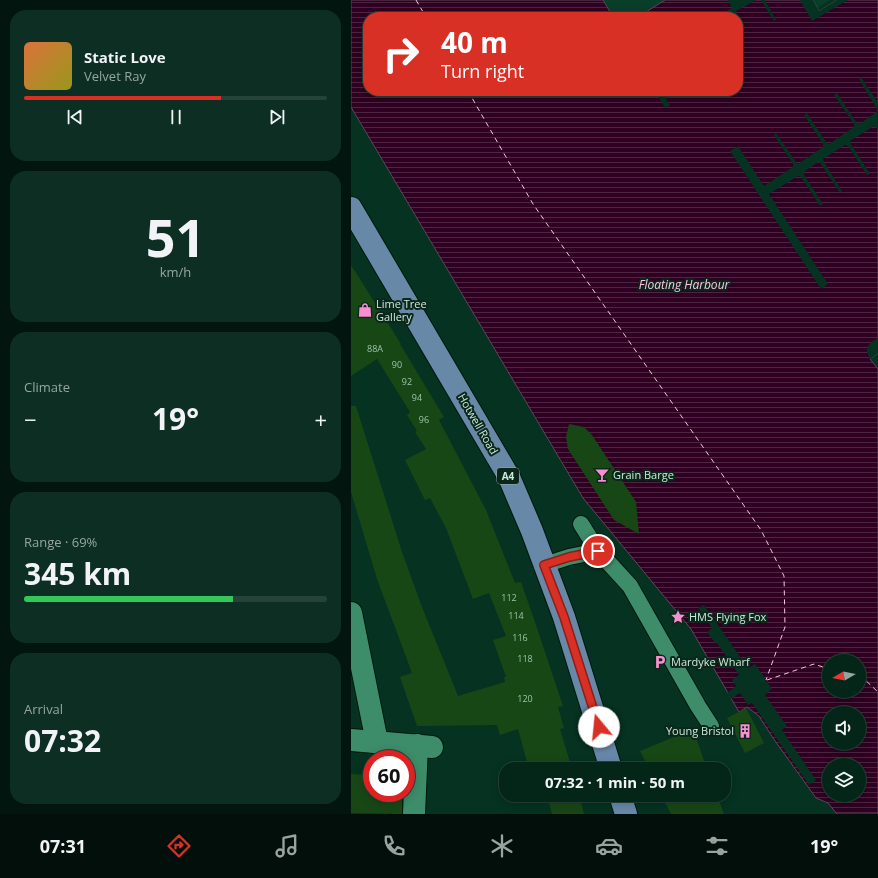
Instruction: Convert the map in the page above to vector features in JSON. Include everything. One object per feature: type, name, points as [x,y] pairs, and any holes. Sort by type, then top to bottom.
[{"type":"main road","name":"Hotwell Road","points":[[351,208],[509,477],[564,617],[609,762]]},
{"type":"main road","points":[[611,802],[611,814]]},
{"type":"main road","points":[[622,802],[626,814]]},
{"type":"street","points":[[351,613],[377,742]]},
{"type":"street","points":[[351,740],[425,746],[414,814]]},
{"type":"lane","points":[[581,524],[598,551],[630,586],[698,706],[711,726]]},
{"type":"lane","points":[[544,565],[569,557],[598,551]]},
{"type":"shaded area","points":[[603,0],[665,0],[646,12],[610,12]]},
{"type":"shaded area","points":[[813,0],[830,0],[817,8]]},
{"type":"water","name":"Floating Harbour","points":[[351,0],[603,0],[610,12],[363,12],[363,96],[743,96],[743,12],[646,12],[665,0],[813,0],[819,11],[837,0],[878,0],[878,353],[870,359],[878,369],[878,814],[837,814],[826,802],[866,802],[866,758],[822,758],[822,800],[816,798],[759,716],[747,707],[739,712],[691,629],[583,498],[351,107]]},
{"type":"pier","points":[[728,0],[756,0],[735,12],[724,12],[732,8]]},
{"type":"pier","points":[[761,0],[765,0],[776,20],[774,21]]},
{"type":"pier","points":[[800,0],[813,0],[819,11],[837,0],[848,0],[812,21]]},
{"type":"pier","points":[[861,77],[878,103],[878,111],[859,79]]},
{"type":"pier","points":[[837,93],[856,122],[859,124],[878,111],[878,130],[874,126],[850,141],[870,174],[867,175],[848,146],[845,145],[823,159],[842,191],[840,193],[821,164],[818,162],[804,172],[804,175],[823,204],[820,206],[801,177],[798,176],[769,194],[828,284],[821,289],[730,151],[738,146],[764,186],[793,167],[793,164],[774,135],[776,133],[798,164],[823,147],[823,144],[804,115],[807,113],[826,142],[829,144],[854,127],[854,124],[834,95]]},
{"type":"pier","points":[[658,96],[664,96],[670,105],[665,108]]},
{"type":"pier","points":[[878,338],[878,353],[870,359],[867,352],[867,347]]},
{"type":"pier","points":[[704,605],[748,668],[755,664],[772,689],[765,695],[787,726],[782,730],[816,780],[809,785],[752,703],[748,705],[740,693],[731,699],[727,693],[736,686],[732,680],[739,675],[716,642],[715,643],[707,632],[712,628],[698,608]]},
{"type":"building","points":[[351,265],[401,344],[444,417],[439,420],[486,510],[515,583],[521,582],[563,706],[558,707],[564,728],[560,729],[570,762],[527,762],[518,729],[500,735],[497,725],[417,726],[400,677],[412,673],[377,579],[351,492],[351,406],[356,406],[402,552],[422,607],[458,696],[505,682],[504,677],[506,677],[493,640],[506,636],[489,593],[473,599],[446,528],[430,498],[425,500],[405,460],[426,449],[415,432],[417,431],[407,415],[410,412],[377,359],[351,376]]},
{"type":"building","name":"Grain Barge","points":[[569,424],[584,427],[592,435],[636,502],[639,534],[614,520],[568,449],[566,437]]},
{"type":"building","name":"Young Bristol","points":[[746,708],[764,743],[745,753],[727,718]]},
{"type":"building","points":[[693,729],[705,762],[646,762],[640,751]]},
{"type":"building","points":[[351,774],[363,775],[363,802],[402,802],[402,814],[351,813]]},
{"type":"building","points":[[549,802],[581,802],[584,814],[552,814]]},
{"type":"building","points":[[665,802],[720,802],[724,814],[671,814]]},
{"type":"ferry route","points":[[416,0],[423,12]]},
{"type":"ferry route","points":[[471,96],[533,204],[761,530],[784,576],[785,627],[766,680]]},
{"type":"ferry route","points":[[767,680],[814,664],[822,667]]},
{"type":"ferry route","points":[[866,681],[878,692]]},
{"type":"place","name":"Lime Tree Gallery","points":[[365,310]]},
{"type":"place","name":"Grain Barge","points":[[602,475]]},
{"type":"place","name":"HMS Flying Fox","points":[[678,617]]},
{"type":"place","name":"Mardyke Wharf","points":[[660,662]]},
{"type":"place","name":"Young Bristol","points":[[745,731]]},
{"type":"route","points":[[598,551],[569,557],[544,565],[564,617],[599,727]]}]
